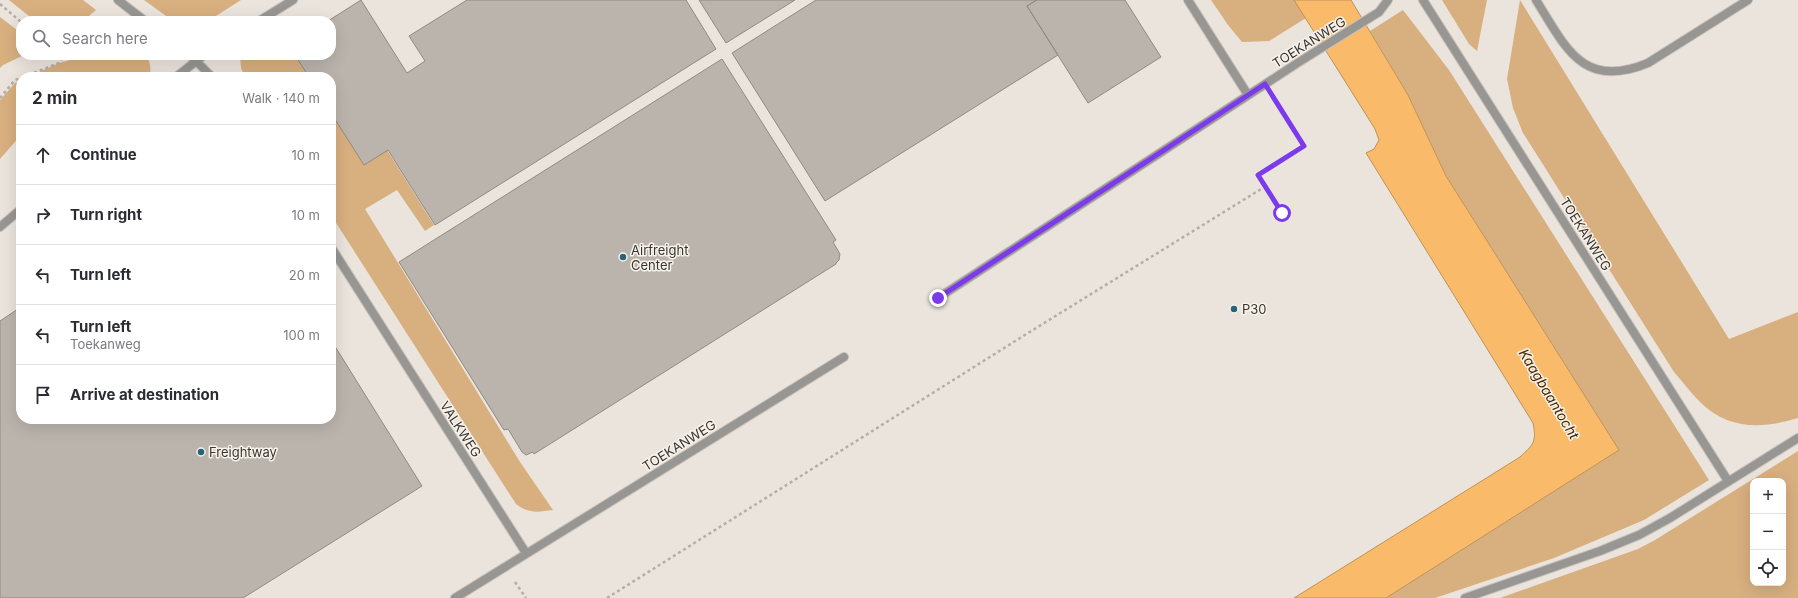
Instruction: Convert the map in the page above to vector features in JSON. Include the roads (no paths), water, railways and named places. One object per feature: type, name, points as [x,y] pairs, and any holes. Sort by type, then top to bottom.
[{"type":"street","points":[[118,0],[139,16]]},
{"type":"street","points":[[267,16],[293,0]]},
{"type":"street","points":[[1188,0],[1248,95]]},
{"type":"street","name":"TOEKANWEG","points":[[938,298],[1248,95],[1379,12],[1388,0]]},
{"type":"street","name":"TOEKANWEG","points":[[1423,0],[1728,481]]},
{"type":"street","points":[[1536,0],[1571,54],[1592,68],[1607,72],[1632,70],[1648,63],[1748,0]]},
{"type":"street","points":[[180,72],[190,60]]},
{"type":"street","points":[[196,60],[207,72]]},
{"type":"street","points":[[0,227],[16,213]]},
{"type":"street","name":"VALKWEG","points":[[336,255],[526,553]]},
{"type":"street","name":"TOEKANWEG","points":[[526,553],[844,357]]},
{"type":"street","points":[[1465,598],[1600,551],[1639,535],[1670,518],[1798,438]]},
{"type":"street","points":[[455,598],[526,553]]},
{"type":"water","name":"Kaagbaantocht","points":[[1294,0],[1351,0],[1408,95],[1446,176],[1619,450],[1386,598],[1294,598],[1520,457],[1533,443],[1534,429],[1533,423],[1366,153],[1374,149],[1379,140],[1375,129]]},
{"type":"place","name":"Airfreight Center","points":[[623,257]]},
{"type":"place","name":"P30","points":[[1234,309]]},
{"type":"place","name":"Freightway","points":[[201,452]]}]
